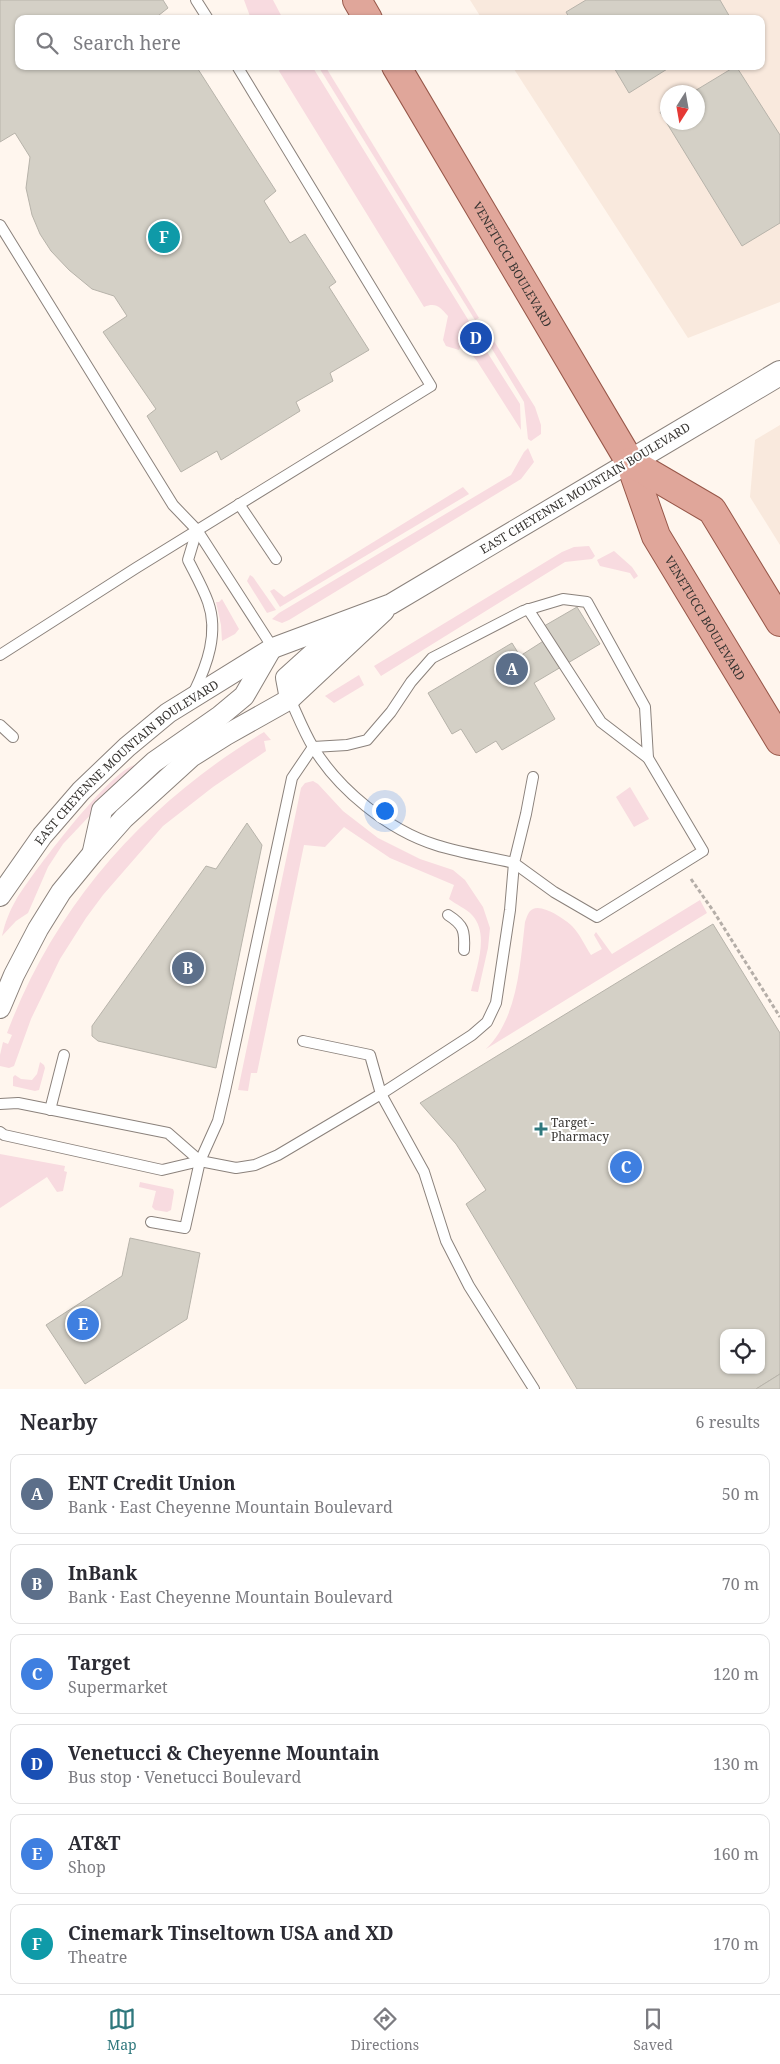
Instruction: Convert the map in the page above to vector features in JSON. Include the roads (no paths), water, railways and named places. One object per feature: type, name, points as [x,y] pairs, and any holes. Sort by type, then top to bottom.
[{"type":"main road","points":[[357,0],[366,15]]},
{"type":"main road","name":"VENETUCCI BOULEVARD","points":[[398,70],[630,462],[656,536],[780,741]]},
{"type":"main road","name":"VENETUCCI BOULEVARD","points":[[630,462],[712,510],[780,622]]},
{"type":"street","name":"EAST CHEYENNE MOUNTAIN BOULEVARD","points":[[0,896],[42,836],[81,791],[127,747],[168,713],[272,648],[391,604],[780,372]]},
{"type":"street","name":"EAST CHEYENNE MOUNTAIN BOULEVARD","points":[[0,1008],[14,975],[38,929],[61,892],[92,853],[124,818],[191,757],[226,734],[290,699],[391,604]]},
{"type":"street","name":"EAST CHEYENNE MOUNTAIN BOULEVARD","points":[[290,699],[286,678],[317,650],[365,614]]},
{"type":"street","name":"EAST CHEYENNE MOUNTAIN BOULEVARD","points":[[92,853],[102,810],[154,762],[220,716],[244,696],[272,648]]},
{"type":"lane","points":[[196,0],[205,15]]},
{"type":"lane","points":[[0,655],[196,530],[431,386],[239,70]]},
{"type":"lane","points":[[0,224],[173,505],[196,530],[272,648]]},
{"type":"lane","points":[[239,504],[276,559]]},
{"type":"lane","points":[[192,698],[207,666],[212,623],[209,603],[188,560],[196,530]]},
{"type":"lane","points":[[313,747],[346,745],[367,740],[391,712],[410,682],[432,658],[528,609],[563,599],[587,602],[645,707],[648,758]]},
{"type":"lane","points":[[290,699],[313,747],[341,782],[367,807],[392,825],[414,837],[437,846],[514,863],[554,892],[597,917],[703,851],[648,758],[601,722],[528,609]]},
{"type":"lane","points":[[0,724],[13,737]]},
{"type":"lane","points":[[151,1222],[185,1228],[200,1161],[218,1121],[292,778],[313,747]]},
{"type":"lane","points":[[0,1132],[4,1135],[162,1170],[200,1161],[236,1168],[255,1165],[278,1155],[382,1094],[472,1035],[487,1022],[496,1002],[510,910],[514,863],[533,778]]},
{"type":"lane","points":[[448,915],[460,922],[465,936],[464,950]]},
{"type":"lane","points":[[303,1041],[370,1055],[382,1094],[424,1172],[446,1241],[461,1272],[534,1389]]},
{"type":"lane","points":[[50,1110],[64,1055]]},
{"type":"lane","points":[[0,1104],[18,1103],[168,1133],[200,1161]]},
{"type":"place","name":"Cinemark Tinseltown USA and XD","points":[[164,237]]},
{"type":"place","name":"Venetucci & Cheyenne Mountain","points":[[476,338]]},
{"type":"place","name":"ENT Credit Union","points":[[512,669]]},
{"type":"place","name":"InBank","points":[[188,968]]},
{"type":"place","name":"Target - Pharmacy","points":[[541,1129]]},
{"type":"place","name":"Target","points":[[626,1167]]},
{"type":"place","name":"AT&T","points":[[83,1324]]}]
